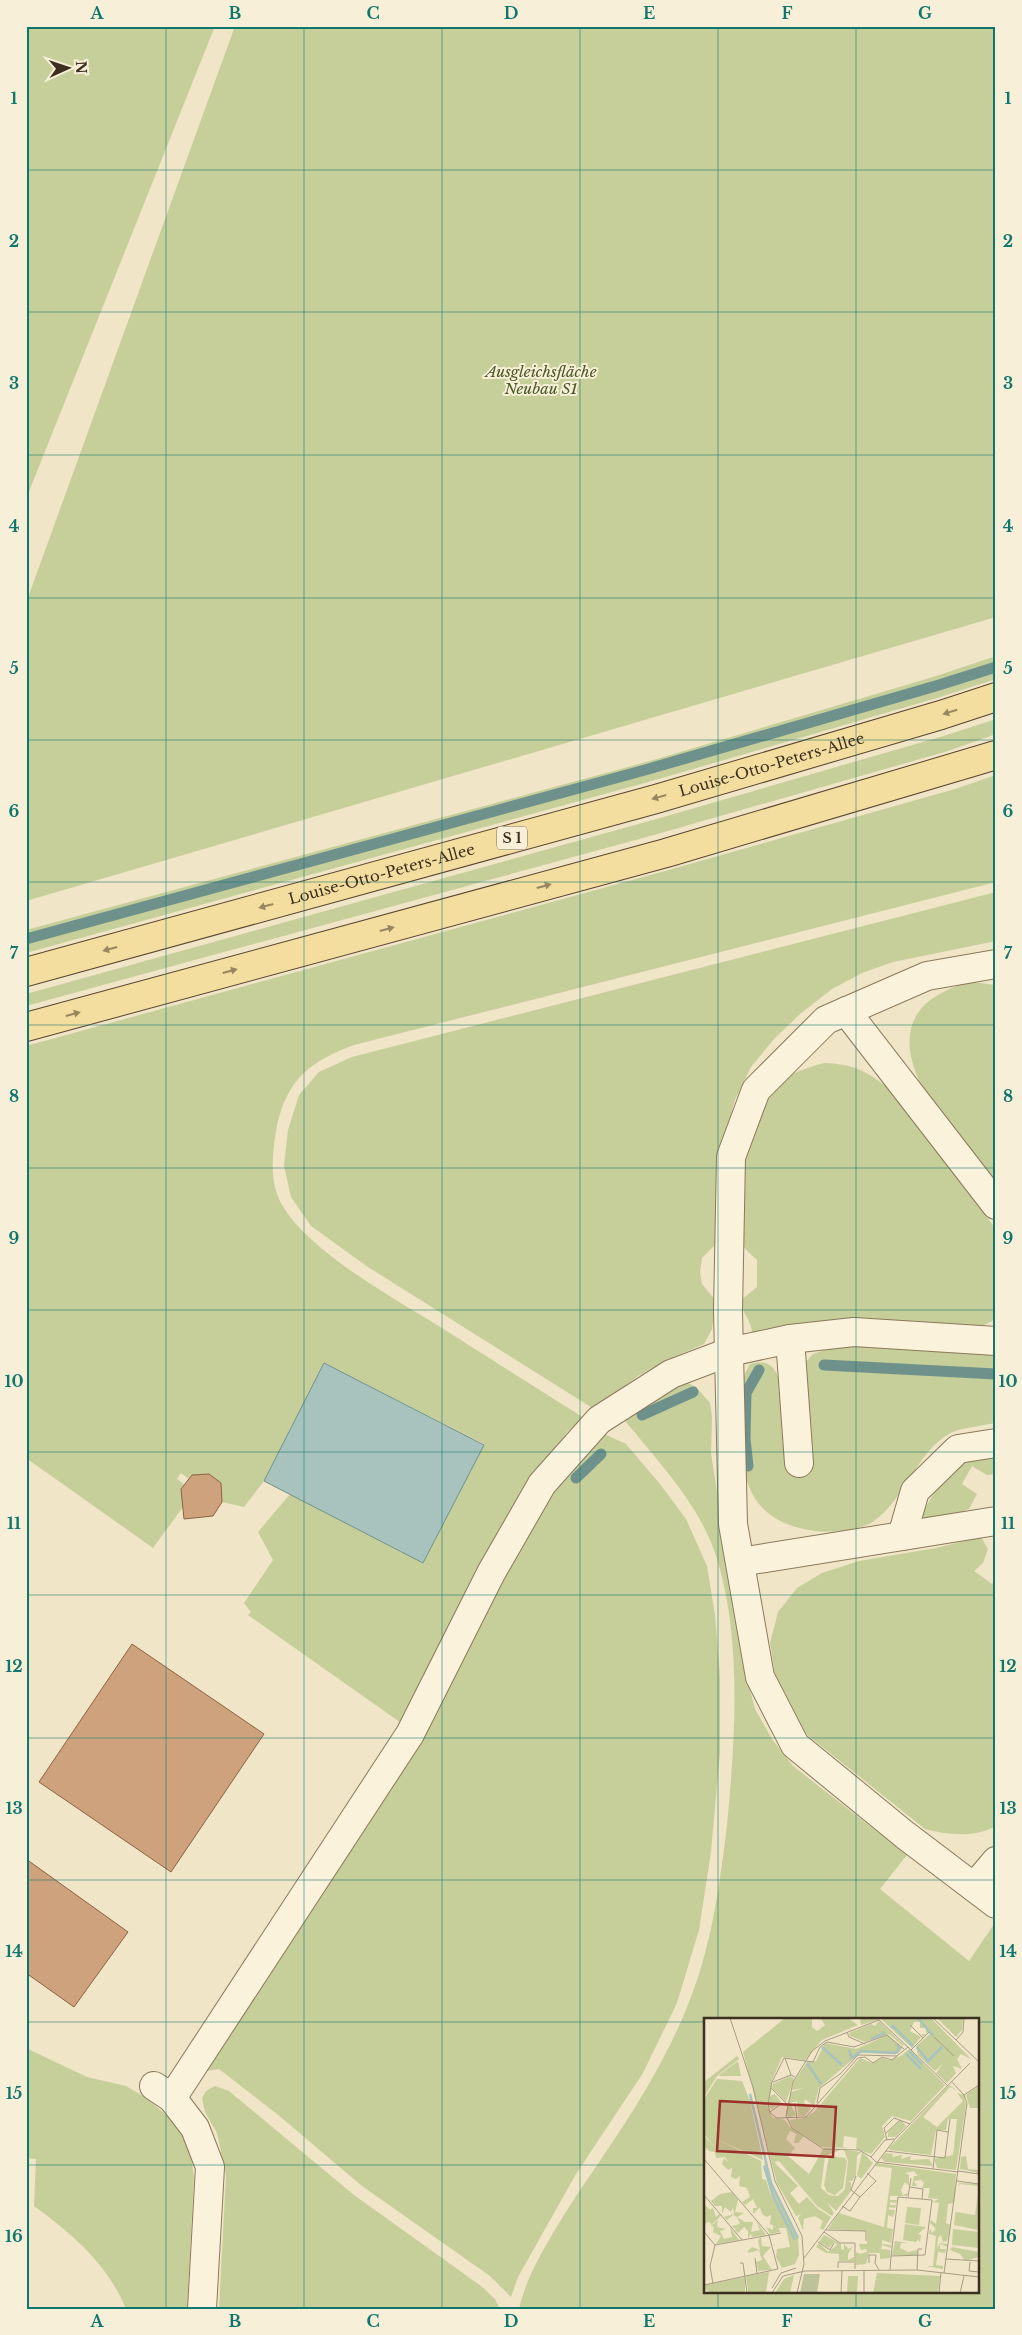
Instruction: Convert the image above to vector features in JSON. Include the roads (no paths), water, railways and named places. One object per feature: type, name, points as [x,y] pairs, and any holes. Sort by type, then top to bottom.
[{"type":"main road","name":"Louise-Otto-Peters-Allee","points":[[26,972],[656,798],[941,715],[996,697]]},
{"type":"main road","points":[[26,1026],[666,853],[996,755]]},
{"type":"lane","points":[[996,964],[927,976],[826,1020],[756,1090],[732,1157],[729,1352],[734,1524],[760,1677],[795,1746],[904,1835],[996,1904]]},
{"type":"lane","points":[[846,1011],[996,1205]]},
{"type":"lane","points":[[202,2309],[210,2167],[195,2128],[163,2092],[410,1734],[491,1574],[542,1484],[598,1420],[671,1374],[729,1352],[790,1339],[854,1332],[996,1340]]},
{"type":"lane","points":[[790,1339],[799,1463]]},
{"type":"lane","points":[[902,1536],[916,1491],[958,1449],[996,1443]]},
{"type":"lane","points":[[740,1562],[996,1521]]},
{"type":"lane","points":[[974,1886],[996,1861]]},
{"type":"water","points":[[324,1363],[484,1445],[423,1563],[264,1481]]},
{"type":"waterway","points":[[26,939],[645,770],[996,667]]},
{"type":"waterway","points":[[824,1365],[996,1374]]},
{"type":"waterway","points":[[748,1466],[745,1439],[746,1393],[759,1370]]},
{"type":"waterway","points":[[642,1415],[693,1392]]},
{"type":"waterway","points":[[576,1478],[601,1454]]},
{"type":"park label","name":"Ausgleichsfläche Neubau S1","points":[[541,380]]}]
